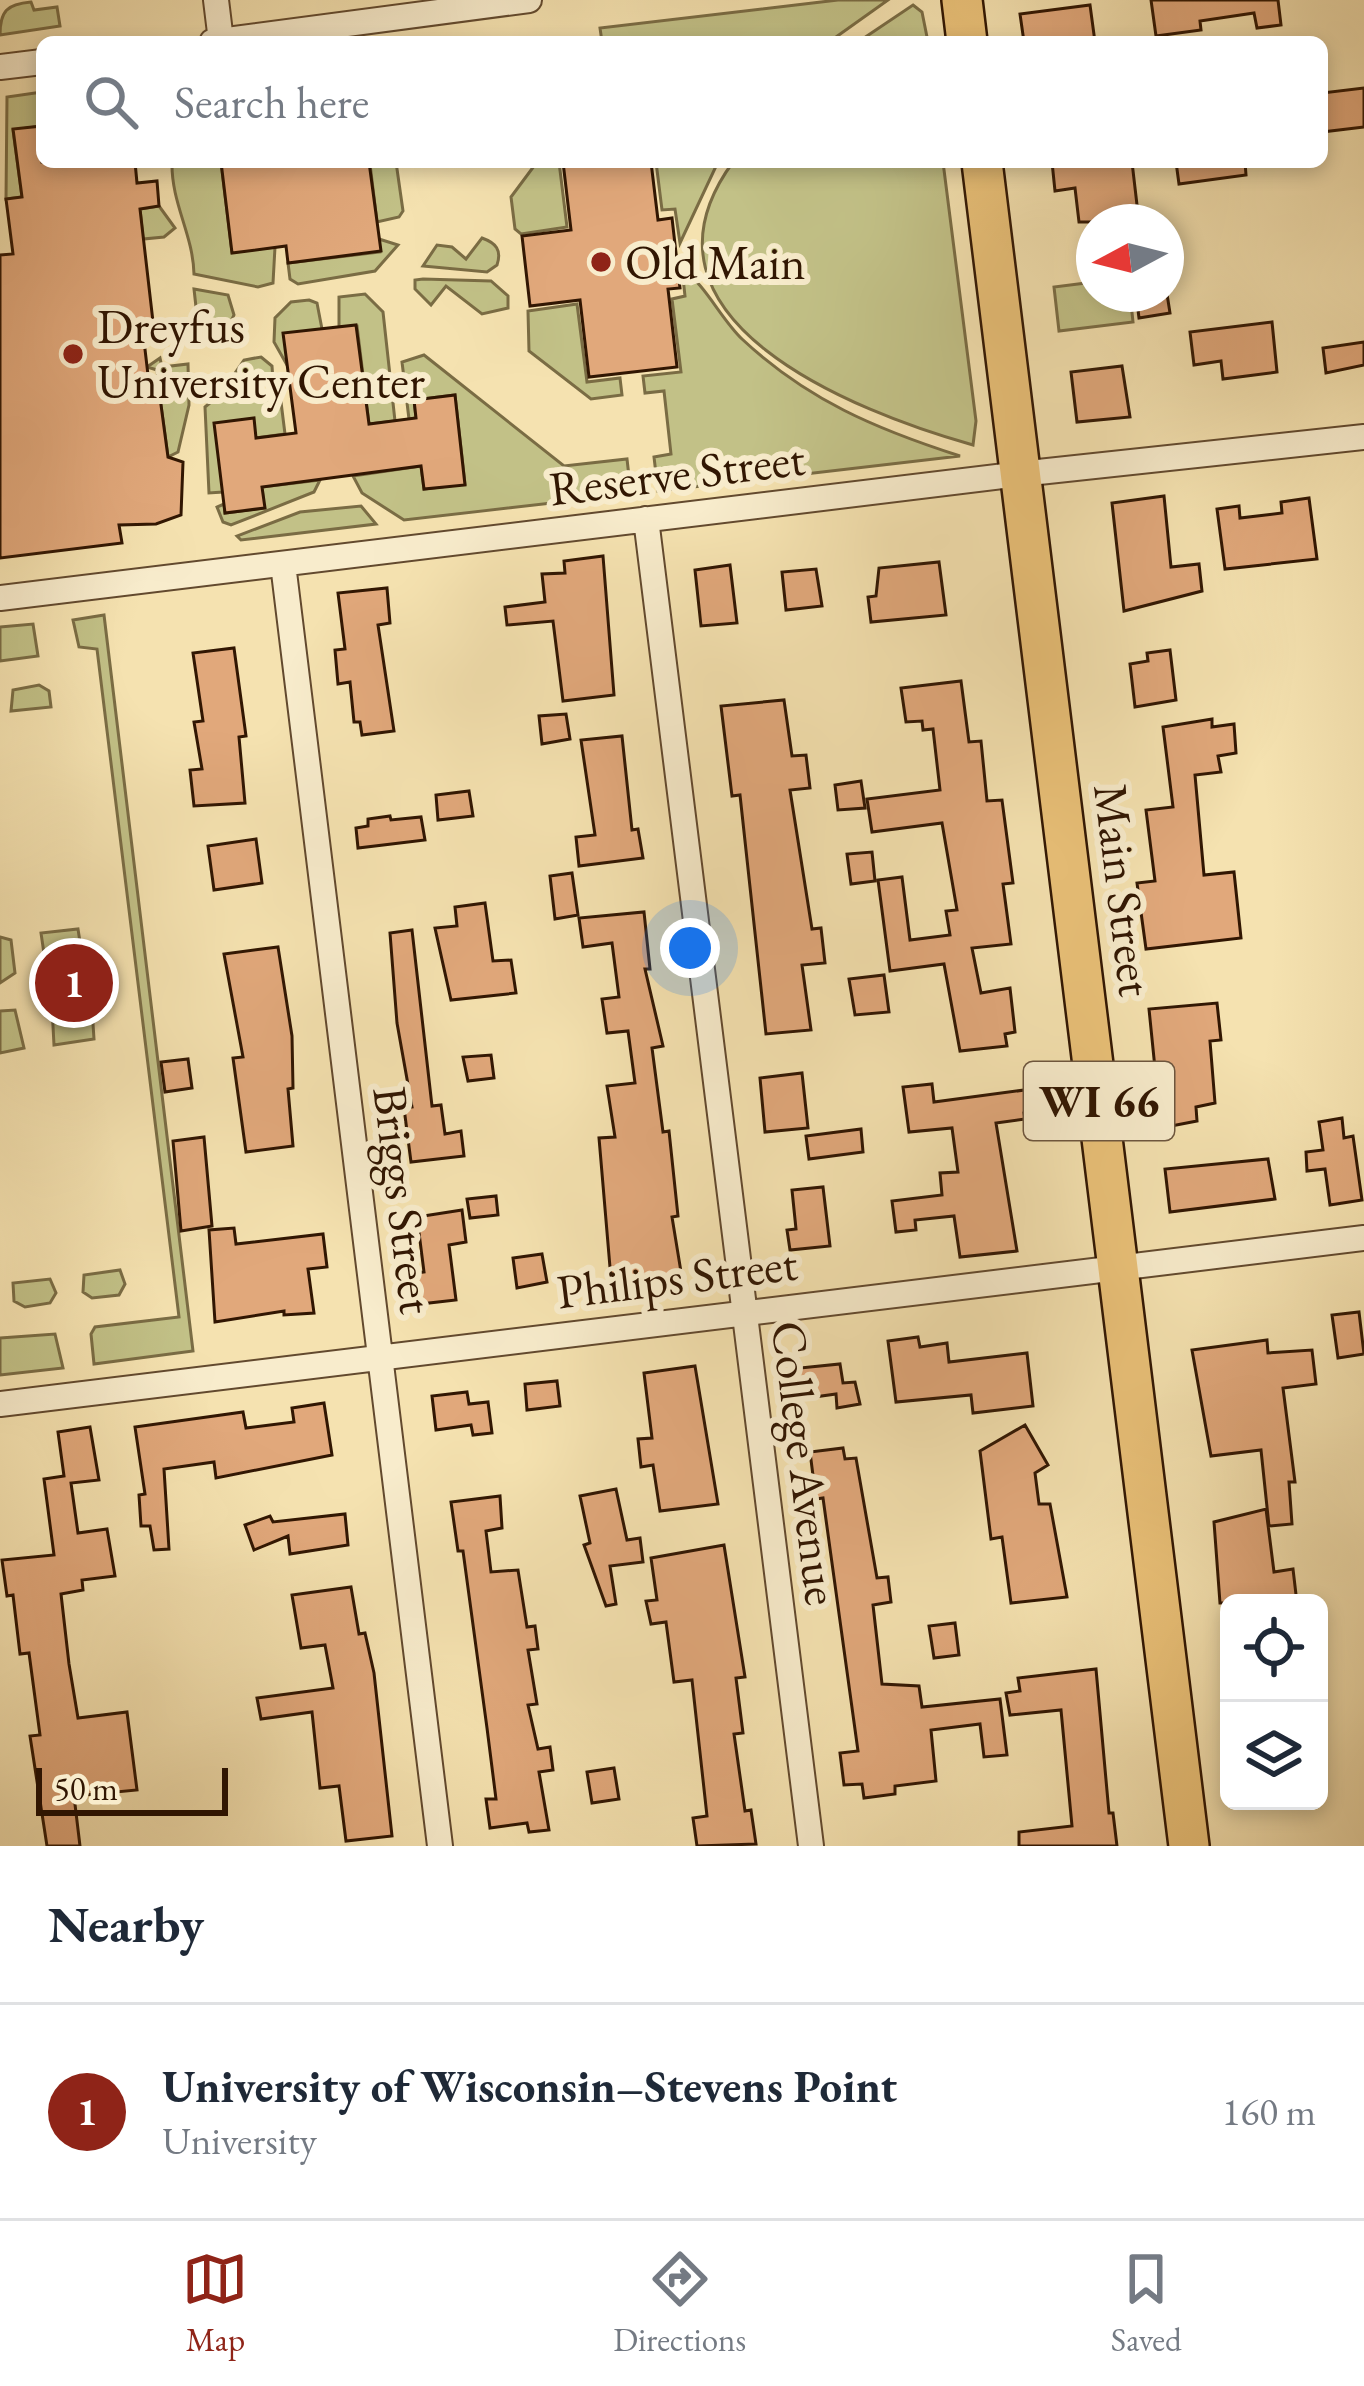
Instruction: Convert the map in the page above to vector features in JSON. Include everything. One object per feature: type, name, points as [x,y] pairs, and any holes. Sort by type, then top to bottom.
[{"type":"main road","points":[[962,0],[967,36]]},
{"type":"main road","name":"Main Street","points":[[983,168],[1189,1846]]},
{"type":"street","points":[[216,0],[220,36]]},
{"type":"street","points":[[259,36],[529,0]]},
{"type":"street","points":[[0,67],[36,63]]},
{"type":"street","name":"Reserve Street","points":[[0,598],[1020,473],[1364,437]]},
{"type":"street","name":"College Avenue","points":[[646,519],[811,1846]]},
{"type":"street","name":"Briggs Street","points":[[284,564],[440,1846]]},
{"type":"street","name":"Philips Street","points":[[0,1404],[1364,1238]]},
{"type":"shaded area","points":[[838,0],[888,0],[837,36],[601,36],[600,28]]},
{"type":"shaded area","points":[[31,2],[34,10],[57,7],[60,26],[0,35],[7,10]]},
{"type":"shaded area","points":[[913,5],[922,12],[927,36],[867,36]]},
{"type":"shaded area","points":[[36,93],[36,127],[13,130],[22,197],[6,199],[7,97]]},
{"type":"shaded area","points":[[173,168],[222,168],[232,252],[275,247],[273,283],[258,287],[194,274]]},
{"type":"shaded area","points":[[370,168],[397,168],[403,211],[399,217],[377,222]]},
{"type":"shaded area","points":[[533,168],[560,168],[567,227],[521,234],[515,229],[511,197]]},
{"type":"shaded area","points":[[657,168],[715,168],[680,243],[675,209],[662,210]]},
{"type":"shaded area","points":[[730,168],[944,168],[976,421],[973,445],[870,409],[815,382],[766,350],[727,312],[705,268],[705,218]]},
{"type":"shaded area","points":[[159,206],[175,228],[164,237],[143,239],[140,209]]},
{"type":"shaded area","points":[[482,238],[499,255],[497,265],[487,272],[423,266],[437,245],[452,247],[466,259]]},
{"type":"shaded area","points":[[379,239],[398,245],[375,271],[298,284],[290,279],[288,263],[380,252]]},
{"type":"shaded area","points":[[682,269],[742,339],[817,396],[871,423],[960,456],[658,491],[654,457],[671,454],[664,391],[645,393],[643,376],[681,372],[672,299],[685,296]]},
{"type":"shaded area","points":[[415,280],[491,281],[508,296],[508,308],[482,314],[446,286],[431,305],[415,289]]},
{"type":"shaded area","points":[[1076,284],[1076,312],[1132,312],[1133,322],[1059,331],[1054,287]]},
{"type":"shaded area","points":[[194,289],[228,295],[234,315],[228,328],[208,331],[198,325]]},
{"type":"shaded area","points":[[365,294],[383,312],[395,421],[369,424],[357,326],[339,327],[339,297]]},
{"type":"shaded area","points":[[291,302],[317,303],[322,329],[287,365],[274,342],[275,318]]},
{"type":"shaded area","points":[[577,304],[587,382],[620,378],[622,395],[591,399],[529,351],[528,311]]},
{"type":"shaded area","points":[[424,355],[564,466],[627,459],[631,494],[404,520],[362,493],[353,476],[421,466],[424,489],[465,484],[455,395],[414,400],[416,418],[409,419],[402,362]]},
{"type":"shaded area","points":[[261,357],[272,366],[273,381],[224,389],[244,360]]},
{"type":"shaded area","points":[[160,358],[162,367],[188,364],[189,405],[178,452],[168,457],[159,391],[151,392],[149,381],[158,379],[157,370],[147,367]]},
{"type":"shaded area","points":[[271,393],[281,402],[285,434],[256,438],[223,492],[209,493],[205,407],[217,397]]},
{"type":"shaded area","points":[[320,480],[314,492],[231,525],[223,522],[217,507],[224,504],[225,513],[264,508],[262,487]]},
{"type":"shaded area","points":[[361,506],[376,524],[241,540],[237,536],[300,512]]},
{"type":"shaded area","points":[[104,615],[193,1351],[94,1364],[91,1334],[95,1327],[179,1317],[97,649],[79,647],[73,620]]},
{"type":"shaded area","points":[[33,624],[38,656],[0,661],[0,627]]},
{"type":"shaded area","points":[[39,685],[49,691],[51,707],[11,711],[13,690]]},
{"type":"shaded area","points":[[78,929],[84,968],[77,973],[47,974],[41,933]]},
{"type":"shaded area","points":[[0,937],[11,940],[15,973],[0,983]]},
{"type":"shaded area","points":[[83,1001],[92,1009],[94,1039],[54,1045],[52,1007]]},
{"type":"shaded area","points":[[15,1010],[24,1048],[0,1053],[0,1011]]},
{"type":"shaded area","points":[[120,1270],[125,1284],[119,1295],[92,1298],[83,1292],[84,1275]]},
{"type":"shaded area","points":[[50,1279],[56,1293],[50,1303],[25,1307],[14,1301],[13,1283]]},
{"type":"shaded area","points":[[55,1334],[63,1368],[0,1375],[0,1338]]},
{"type":"building","points":[[1151,0],[1278,0],[1281,25],[1257,28],[1254,13],[1200,21],[1201,30],[1156,36]]},
{"type":"building","points":[[1090,5],[1094,36],[1023,36],[1020,14]]},
{"type":"building","points":[[1364,88],[1364,127],[1328,131],[1328,92]]},
{"type":"building","name":"Dreyfus University Center","points":[[36,127],[36,168],[136,168],[137,183],[157,181],[159,206],[140,209],[155,339],[144,341],[150,392],[159,390],[168,457],[183,462],[181,515],[156,524],[119,525],[122,543],[0,558],[0,255],[13,254],[6,199],[22,197],[13,129]]},
{"type":"building","points":[[222,168],[370,168],[381,251],[288,263],[286,246],[232,253]]},
{"type":"building","name":"Old Main","points":[[564,168],[652,168],[658,220],[672,218],[680,288],[668,289],[677,367],[589,377],[580,300],[530,306],[522,236],[571,230]]},
{"type":"building","points":[[1053,168],[1133,168],[1137,204],[1077,204],[1075,188],[1055,191]]},
{"type":"building","points":[[1177,168],[1245,168],[1246,175],[1179,184]]},
{"type":"building","points":[[1138,312],[1170,312],[1170,313],[1139,318]]},
{"type":"building","points":[[1272,322],[1277,372],[1223,379],[1221,361],[1194,365],[1190,332]]},
{"type":"building","points":[[356,325],[369,424],[416,418],[414,400],[455,395],[465,485],[424,489],[421,466],[262,487],[265,508],[225,513],[214,423],[254,418],[256,438],[296,433],[283,333]]},
{"type":"building","points":[[1364,342],[1364,365],[1326,373],[1323,348]]},
{"type":"building","points":[[1122,366],[1130,417],[1077,422],[1071,372]]},
{"type":"building","points":[[1164,496],[1171,567],[1199,564],[1202,591],[1124,611],[1112,503]]},
{"type":"building","points":[[1309,498],[1317,559],[1225,569],[1217,509],[1239,506],[1240,518],[1282,513],[1281,502]]},
{"type":"building","points":[[603,556],[614,695],[563,701],[553,621],[507,625],[505,607],[545,602],[542,574],[565,573],[564,561]]},
{"type":"building","points":[[939,562],[946,615],[871,622],[868,597],[876,596],[879,568]]},
{"type":"building","points":[[730,565],[737,623],[701,626],[695,570]]},
{"type":"building","points":[[816,569],[822,606],[786,610],[782,572]]},
{"type":"building","points":[[387,588],[390,623],[378,625],[394,731],[362,735],[360,722],[354,722],[350,682],[338,684],[335,650],[345,649],[338,593]]},
{"type":"building","points":[[234,648],[246,736],[239,737],[245,803],[194,806],[190,770],[202,769],[194,722],[203,721],[193,653]]},
{"type":"building","points":[[1170,650],[1176,700],[1135,707],[1130,664],[1148,661],[1147,653]]},
{"type":"building","points":[[961,681],[969,742],[981,741],[987,801],[1002,800],[1013,883],[1003,884],[1011,944],[972,948],[981,993],[1010,988],[1015,1032],[1005,1034],[1007,1046],[960,1051],[944,964],[890,971],[878,880],[902,877],[910,940],[950,935],[946,911],[957,910],[942,823],[872,832],[867,799],[940,790],[933,729],[923,730],[922,721],[906,722],[901,688]]},
{"type":"building","points":[[784,700],[792,756],[806,755],[810,788],[790,790],[812,929],[821,928],[825,963],[802,965],[811,1030],[766,1034],[740,795],[732,796],[721,706]]},
{"type":"building","points":[[566,714],[570,739],[542,744],[539,716]]},
{"type":"building","points":[[1212,719],[1212,727],[1234,724],[1236,753],[1218,756],[1221,772],[1195,775],[1204,875],[1234,872],[1241,938],[1146,949],[1137,883],[1155,881],[1146,810],[1173,807],[1163,727]]},
{"type":"building","points":[[622,736],[632,830],[638,829],[643,858],[579,866],[576,837],[595,835],[581,740]]},
{"type":"building","points":[[861,781],[865,808],[838,810],[835,785]]},
{"type":"building","points":[[469,791],[473,816],[438,820],[436,795]]},
{"type":"building","points":[[390,816],[391,820],[421,817],[425,840],[358,848],[356,828],[368,826],[368,819]]},
{"type":"building","points":[[256,839],[262,883],[214,890],[208,846]]},
{"type":"building","points":[[872,852],[875,881],[851,884],[847,854]]},
{"type":"building","points":[[572,873],[578,915],[555,919],[550,876]]},
{"type":"building","points":[[485,903],[493,961],[511,960],[516,993],[451,1000],[435,928],[457,926],[455,907]]},
{"type":"building","points":[[644,912],[650,969],[645,969],[663,1046],[652,1048],[663,1132],[669,1131],[678,1216],[672,1217],[682,1278],[641,1282],[639,1275],[611,1279],[599,1138],[615,1137],[607,1086],[635,1083],[628,1031],[607,1033],[602,999],[619,997],[612,943],[583,947],[579,918]]},
{"type":"building","points":[[412,930],[432,1106],[441,1105],[445,1134],[461,1131],[464,1156],[411,1162],[404,1108],[412,1107],[397,1023],[390,933]]},
{"type":"building","points":[[278,947],[292,1036],[293,1088],[288,1089],[293,1146],[246,1152],[233,1058],[243,1057],[224,954]]},
{"type":"building","points":[[884,975],[889,1012],[855,1015],[849,979]]},
{"type":"building","points":[[1217,1003],[1221,1040],[1210,1041],[1215,1103],[1196,1107],[1197,1121],[1161,1128],[1149,1009]]},
{"type":"building","points":[[491,1055],[494,1078],[468,1081],[463,1057]]},
{"type":"building","points":[[188,1059],[192,1088],[165,1092],[161,1062]]},
{"type":"building","points":[[802,1073],[808,1128],[765,1132],[760,1078]]},
{"type":"building","points":[[932,1084],[934,1102],[1032,1089],[1034,1111],[1024,1113],[1025,1119],[996,1123],[1017,1251],[960,1257],[954,1216],[915,1220],[916,1230],[896,1232],[892,1201],[942,1195],[940,1173],[958,1172],[952,1128],[909,1132],[903,1087]]},
{"type":"building","points":[[1342,1118],[1344,1138],[1353,1136],[1362,1200],[1330,1205],[1325,1169],[1307,1171],[1306,1152],[1323,1150],[1319,1122]]},
{"type":"building","points":[[861,1129],[863,1152],[809,1159],[806,1136]]},
{"type":"building","points":[[204,1137],[212,1226],[181,1231],[173,1141]]},
{"type":"building","points":[[1268,1159],[1275,1199],[1170,1212],[1165,1169]]},
{"type":"building","points":[[823,1187],[830,1246],[790,1250],[787,1230],[796,1229],[792,1190]]},
{"type":"building","points":[[496,1196],[498,1215],[470,1218],[467,1199]]},
{"type":"building","points":[[462,1210],[466,1242],[449,1245],[456,1300],[420,1304],[416,1273],[424,1272],[417,1217]]},
{"type":"building","points":[[234,1228],[236,1244],[323,1234],[327,1267],[308,1269],[314,1313],[284,1315],[284,1311],[215,1322],[209,1230]]},
{"type":"building","points":[[542,1254],[547,1282],[517,1288],[513,1258]]},
{"type":"building","points":[[1359,1312],[1364,1354],[1338,1358],[1332,1315]]},
{"type":"building","points":[[918,1337],[920,1347],[947,1343],[949,1362],[1027,1353],[1033,1406],[973,1413],[971,1395],[896,1402],[888,1341]]},
{"type":"building","points":[[1267,1340],[1268,1353],[1312,1350],[1316,1384],[1283,1388],[1295,1482],[1289,1482],[1292,1524],[1269,1526],[1261,1450],[1211,1456],[1192,1350]]},
{"type":"building","points":[[840,1364],[843,1383],[855,1382],[860,1404],[837,1408],[836,1394],[793,1400],[790,1369]]},
{"type":"building","points":[[695,1366],[718,1504],[660,1511],[653,1465],[641,1467],[638,1439],[652,1438],[644,1373]]},
{"type":"building","points":[[557,1381],[560,1406],[527,1410],[525,1384]]},
{"type":"building","points":[[467,1392],[469,1404],[488,1402],[492,1433],[473,1435],[471,1425],[436,1430],[432,1396]]},
{"type":"building","points":[[324,1403],[332,1455],[216,1478],[214,1462],[164,1469],[169,1549],[154,1550],[150,1526],[141,1526],[139,1495],[145,1494],[135,1427],[243,1412],[246,1428],[294,1422],[292,1408]]},
{"type":"building","points":[[1025,1425],[1048,1465],[1035,1473],[1039,1504],[1050,1504],[1067,1597],[1011,1603],[1002,1537],[991,1539],[980,1451]]},
{"type":"building","points":[[90,1427],[99,1480],[71,1483],[78,1533],[107,1529],[115,1576],[82,1580],[83,1590],[61,1594],[69,1664],[78,1718],[127,1712],[137,1790],[74,1796],[80,1846],[47,1846],[30,1736],[40,1735],[29,1653],[20,1654],[13,1595],[7,1596],[2,1560],[54,1555],[44,1479],[64,1476],[58,1432]]},
{"type":"building","points":[[843,1448],[845,1459],[856,1458],[877,1578],[888,1577],[891,1602],[873,1605],[882,1684],[919,1686],[922,1707],[1000,1699],[1007,1755],[984,1757],[980,1724],[931,1730],[936,1781],[895,1786],[895,1794],[864,1798],[862,1784],[844,1785],[840,1753],[858,1751],[823,1498],[816,1499],[810,1452]]},
{"type":"building","points":[[616,1489],[627,1540],[640,1538],[643,1562],[610,1566],[616,1604],[606,1606],[584,1545],[590,1543],[580,1496]]},
{"type":"building","points":[[500,1496],[502,1528],[486,1531],[491,1572],[518,1570],[527,1627],[535,1626],[538,1649],[528,1650],[537,1704],[528,1705],[538,1749],[550,1747],[553,1770],[539,1772],[549,1830],[529,1832],[527,1823],[490,1828],[486,1799],[496,1799],[463,1551],[458,1551],[451,1502]]},
{"type":"building","points":[[1266,1509],[1274,1572],[1293,1569],[1296,1594],[1220,1594],[1220,1603],[1214,1522]]},
{"type":"building","points":[[345,1514],[348,1545],[290,1554],[288,1536],[254,1550],[245,1525],[270,1516],[273,1522]]},
{"type":"building","points":[[724,1545],[745,1677],[736,1678],[743,1733],[734,1734],[745,1811],[751,1810],[756,1844],[697,1846],[693,1818],[707,1816],[692,1680],[674,1682],[666,1622],[651,1624],[646,1601],[657,1600],[651,1558]]},
{"type":"building","points":[[351,1587],[359,1634],[365,1633],[374,1673],[392,1836],[346,1841],[339,1786],[320,1788],[312,1712],[261,1719],[257,1698],[333,1688],[325,1645],[301,1648],[292,1595]]},
{"type":"building","points":[[955,1623],[959,1655],[934,1658],[929,1626]]},
{"type":"building","points":[[1096,1669],[1109,1813],[1113,1813],[1117,1846],[1019,1846],[1019,1832],[1072,1826],[1061,1710],[1010,1715],[1006,1693],[1020,1691],[1018,1678]]},
{"type":"building","points":[[614,1768],[619,1799],[592,1803],[587,1772]]},
{"type":"place","name":"Old Main","points":[[601,262]]},
{"type":"place","name":"Dreyfus University Center","points":[[73,354]]},
{"type":"place","name":"University of Wisconsin–Stevens Point","points":[[74,983]]}]
